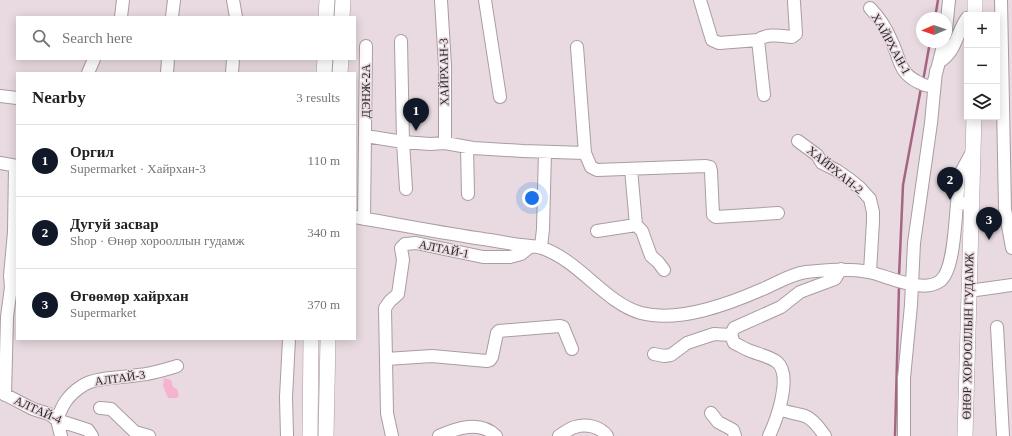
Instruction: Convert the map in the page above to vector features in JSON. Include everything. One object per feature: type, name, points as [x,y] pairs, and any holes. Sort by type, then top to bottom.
[{"type":"main road","points":[[326,16],[327,0]]},
{"type":"main road","points":[[342,16],[343,0]]},
{"type":"main road","points":[[324,72],[325,60]]},
{"type":"main road","points":[[340,72],[341,60]]},
{"type":"main road","name":"ӨНӨР ХОРООЛЛЫН ГУДАМЖ","points":[[966,436],[969,291],[964,204],[973,150],[974,120]]},
{"type":"main road","points":[[310,436],[311,340]]},
{"type":"main road","points":[[326,436],[328,340]]},
{"type":"street","points":[[121,16],[123,0]]},
{"type":"street","points":[[172,16],[174,0]]},
{"type":"street","points":[[233,0],[236,16]]},
{"type":"street","name":"ХАЙРХАН-3","points":[[441,0],[445,66],[445,144]]},
{"type":"street","points":[[485,0],[500,97]]},
{"type":"street","points":[[700,0],[712,40],[718,43],[758,40],[767,36],[792,37],[796,34],[794,2]]},
{"type":"street","points":[[948,12],[949,0]]},
{"type":"street","points":[[1001,0],[1004,209],[1012,248]]},
{"type":"street","name":"ХАЙРХАН-1","points":[[870,8],[877,14],[892,41],[901,66],[906,74],[913,80],[926,86],[933,85],[938,67]]},
{"type":"street","points":[[938,67],[951,51],[972,11]]},
{"type":"street","points":[[758,40],[764,95]]},
{"type":"street","points":[[401,41],[403,142],[406,189]]},
{"type":"street","name":"ДЭНЖ-2А","points":[[360,218],[364,181],[366,136],[366,46]]},
{"type":"street","points":[[576,47],[585,153],[590,167],[597,170],[706,166],[710,167],[711,171],[713,215],[716,217],[778,213]]},
{"type":"street","points":[[904,436],[904,378],[914,243],[938,67],[943,48]]},
{"type":"street","points":[[88,72],[94,60]]},
{"type":"street","points":[[167,72],[168,60]]},
{"type":"street","points":[[232,72],[233,60]]},
{"type":"street","points":[[0,96],[16,98]]},
{"type":"street","points":[[366,136],[403,142],[445,144],[467,147],[585,153]]},
{"type":"street","name":"ХАЙРХАН-2","points":[[798,142],[817,155],[822,163],[836,170],[855,183],[870,199],[873,212],[873,221],[870,272]]},
{"type":"street","points":[[467,147],[468,194]]},
{"type":"street","points":[[536,247],[543,229],[545,152]]},
{"type":"street","points":[[0,163],[16,166],[14,232],[5,276],[11,287],[7,317],[2,395]]},
{"type":"street","points":[[631,169],[636,225],[642,231],[651,256],[664,270]]},
{"type":"street","points":[[360,218],[429,231],[536,247],[560,256],[629,309],[641,313],[666,316],[697,312],[735,301],[787,278],[804,273],[841,269],[870,272],[883,277],[912,284],[931,285],[939,282],[946,275],[964,204]]},
{"type":"street","points":[[597,231],[636,225]]},
{"type":"street","name":"АЛТАЙ-1","points":[[392,436],[387,413],[385,308],[398,294],[403,260],[401,248],[405,244],[416,243],[483,257],[510,258],[536,247]]},
{"type":"street","points":[[769,436],[780,409],[783,375],[777,362],[734,343],[732,335],[734,328],[781,307],[800,292],[835,279],[841,269]]},
{"type":"street","points":[[969,291],[1012,285]]},
{"type":"street","points":[[386,359],[432,356],[487,361],[490,360],[492,356],[497,332],[499,331],[560,326],[563,327],[572,349]]},
{"type":"street","points":[[998,327],[1002,436]]},
{"type":"street","points":[[654,354],[664,356],[671,355],[687,343],[714,334],[732,335]]},
{"type":"street","points":[[286,436],[288,340]]},
{"type":"street","name":"АЛТАЙ-3","points":[[57,420],[62,405],[82,385],[92,381],[141,375],[162,371],[177,366]]},
{"type":"street","name":"АЛТАЙ-4","points":[[2,395],[32,409],[49,414],[57,420],[88,430],[92,436]]},
{"type":"street","points":[[100,408],[111,409],[135,432],[149,436]]},
{"type":"street","points":[[780,409],[787,413],[805,416],[820,428],[825,436]]},
{"type":"street","points":[[711,413],[718,422],[733,430],[735,436]]},
{"type":"street","points":[[57,420],[61,436]]},
{"type":"street","points":[[559,436],[575,427],[584,425],[599,429],[607,436]]},
{"type":"street","points":[[439,436],[450,431],[472,426],[491,431],[496,436]]},
{"type":"shaded area","points":[[164,378],[171,380],[173,387],[177,389],[179,396],[176,398],[168,398],[163,386]]},
{"type":"waterway","points":[[936,12],[938,0]]},
{"type":"waterway","points":[[923,81],[929,48]]},
{"type":"waterway","points":[[899,277],[903,185],[921,88]]},
{"type":"waterway","points":[[895,436],[899,286]]},
{"type":"place","name":"Оргил","points":[[416,131]]},
{"type":"place","name":"Дугуй засвар","points":[[950,200]]},
{"type":"place","name":"Өгөөмөр хайрхан","points":[[989,240]]}]
